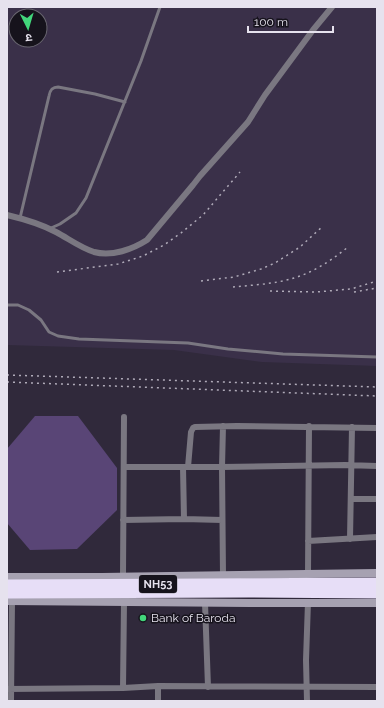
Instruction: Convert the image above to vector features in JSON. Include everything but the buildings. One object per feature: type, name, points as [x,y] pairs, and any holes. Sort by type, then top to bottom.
[{"type":"highway","name":"NH53","points":[[9,599],[377,583]]},
{"type":"highway","name":"NH53","points":[[7,585],[277,588],[377,592]]},
{"type":"street","points":[[7,215],[36,223],[86,249],[98,253],[110,253],[130,249],[147,240],[200,176],[248,122],[278,77],[332,7]]},
{"type":"street","points":[[123,576],[124,417]]},
{"type":"street","points":[[223,426],[223,575]]},
{"type":"street","points":[[308,574],[309,426]]},
{"type":"street","points":[[184,519],[186,467],[191,429],[195,427],[309,426],[377,428]]},
{"type":"street","points":[[350,539],[352,427]]},
{"type":"street","points":[[124,467],[377,466]]},
{"type":"street","points":[[351,499],[377,499]]},
{"type":"street","points":[[123,520],[222,520]]},
{"type":"street","points":[[308,541],[377,537]]},
{"type":"street","points":[[7,577],[377,573]]},
{"type":"street","points":[[12,701],[9,689],[9,599],[205,603],[377,602]]},
{"type":"street","points":[[123,688],[124,602]]},
{"type":"street","points":[[306,701],[308,602]]},
{"type":"street","points":[[205,603],[208,687]]},
{"type":"street","points":[[9,689],[123,688],[158,686],[377,687]]},
{"type":"street","points":[[158,686],[158,701]]},
{"type":"lane","points":[[50,229],[76,213],[86,198],[141,61],[160,7]]},
{"type":"lane","points":[[20,218],[52,88],[58,87],[95,94],[125,102]]},
{"type":"lane","points":[[7,305],[18,305],[24,307],[41,320],[49,332],[58,336],[79,339],[188,343],[228,349],[283,354],[377,357]]},
{"type":"shaded area","points":[[7,7],[377,7],[377,366],[262,362],[174,350],[7,345]]},
{"type":"shaded area","points":[[35,416],[78,416],[117,468],[117,510],[77,549],[30,550],[7,523],[7,449]]},
{"type":"railway","points":[[57,272],[118,264],[143,256],[164,245],[203,215],[240,172]]},
{"type":"railway","points":[[201,281],[234,277],[275,263],[300,247],[323,226]]},
{"type":"railway","points":[[233,287],[287,280],[309,272],[322,265],[348,247]]},
{"type":"railway","points":[[270,291],[316,292],[351,289],[377,281]]},
{"type":"railway","points":[[354,292],[377,288]]},
{"type":"railway","points":[[7,375],[377,387]]},
{"type":"railway","points":[[7,382],[377,396]]},
{"type":"place","name":"Bank of Baroda","points":[[143,618]]}]
